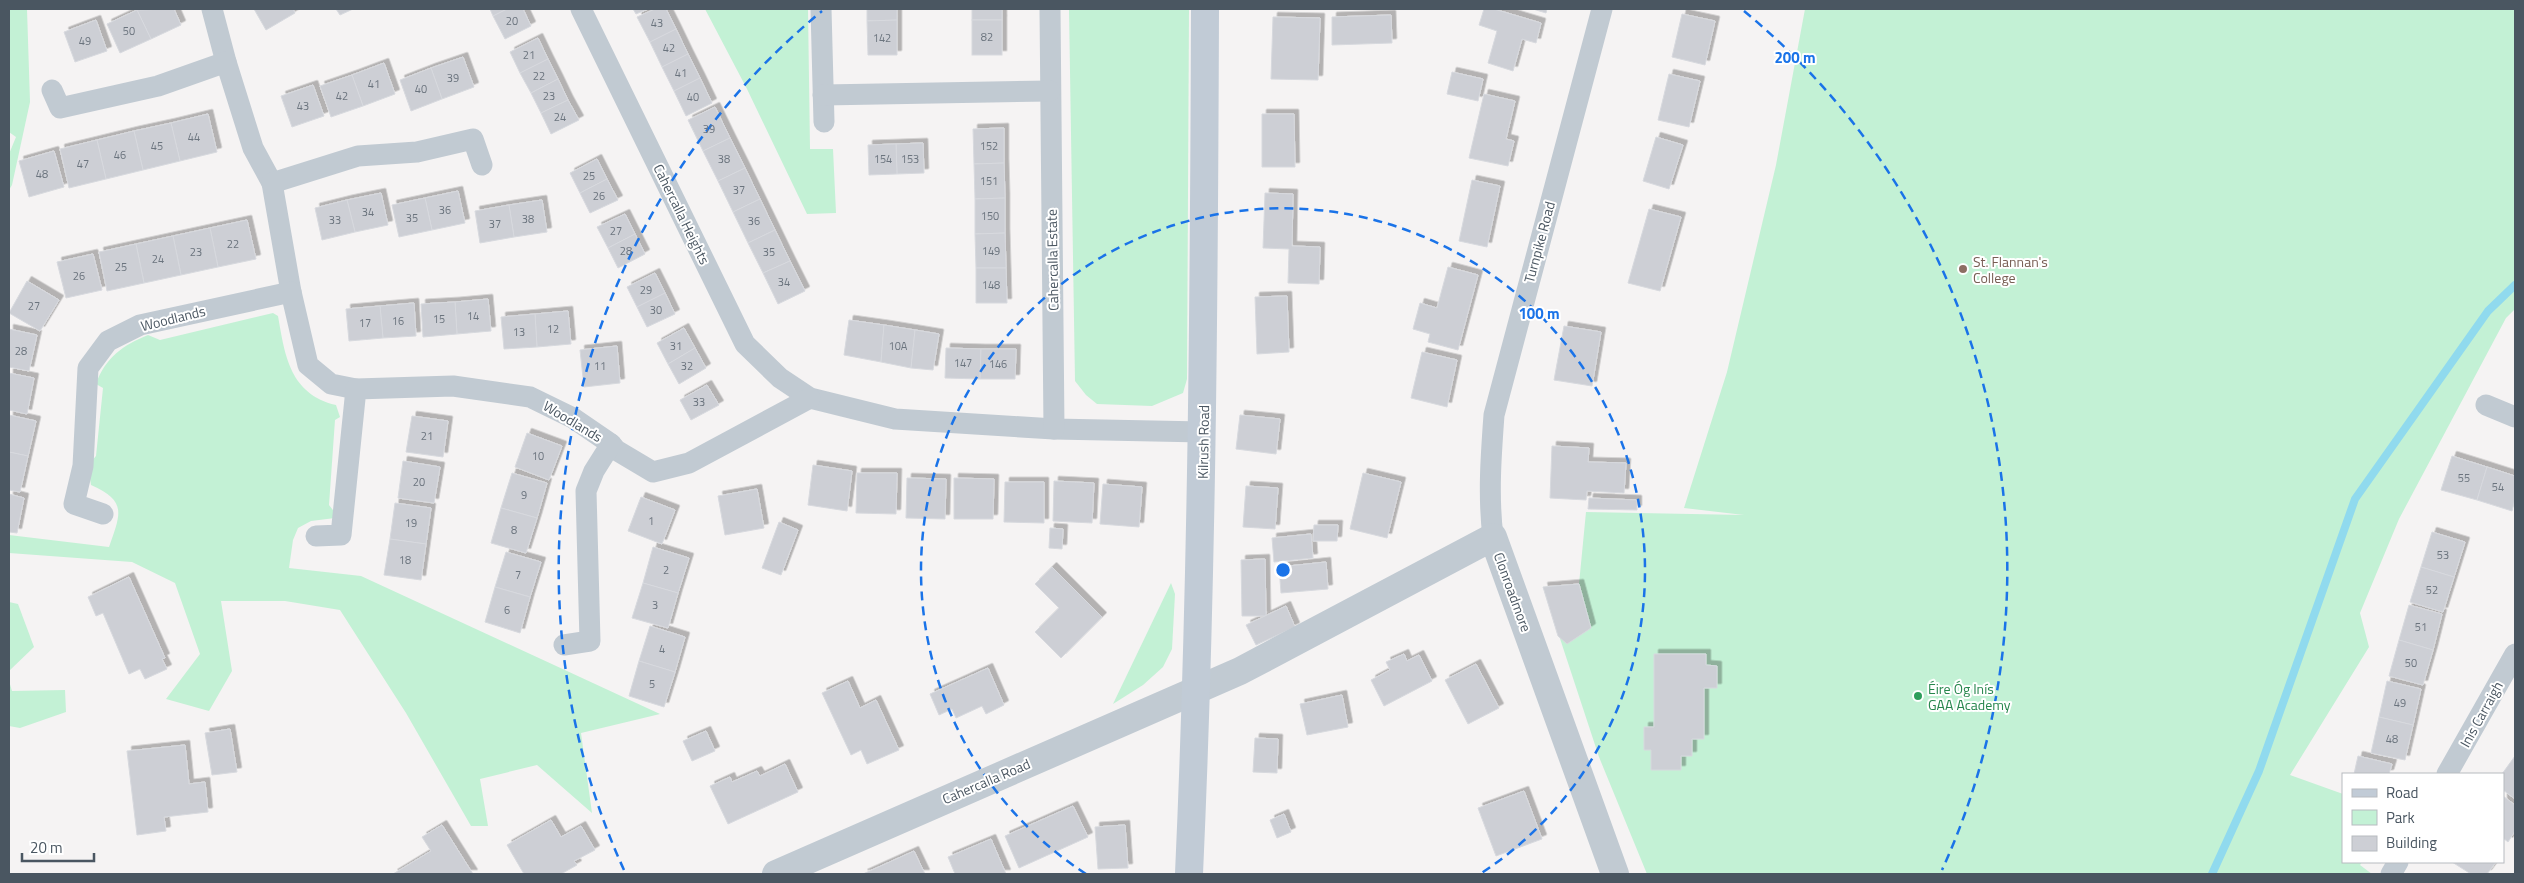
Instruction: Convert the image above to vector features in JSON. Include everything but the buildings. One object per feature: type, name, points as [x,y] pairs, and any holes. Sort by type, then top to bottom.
[{"type":"main road","name":"Kilrush Road","points":[[1189,874],[1198,690],[1203,432],[1205,9]]},
{"type":"street","name":"Woodlands","points":[[212,9],[226,62],[253,148],[272,183],[291,292],[308,365],[331,384],[356,388],[452,386],[530,397],[573,418],[611,444],[616,450],[653,472],[689,463],[810,398]]},
{"type":"street","name":"Cahercalla Heights","points":[[580,9],[746,344],[780,378],[810,398]]},
{"type":"street","points":[[821,9],[824,122]]},
{"type":"street","name":"Cahercalla Estate","points":[[1050,9],[1054,429]]},
{"type":"street","name":"Turnpike Road","points":[[1493,537],[1489,489],[1494,415],[1602,9]]},
{"type":"street","points":[[52,90],[60,108],[158,86],[226,62]]},
{"type":"street","points":[[823,95],[1050,91]]},
{"type":"street","points":[[272,183],[358,156],[417,152],[473,139],[482,165]]},
{"type":"street","name":"Woodlands","points":[[103,514],[74,504],[83,466],[88,368],[108,341],[140,325],[291,292]]},
{"type":"street","points":[[316,536],[341,535],[356,388]]},
{"type":"street","points":[[810,398],[895,419],[1054,429],[1203,432]]},
{"type":"street","points":[[2486,405],[2515,417]]},
{"type":"street","name":"Woodlands","points":[[564,644],[590,641],[586,492],[594,471],[611,444]]},
{"type":"street","name":"Clonroadmore","points":[[1198,690],[1248,666],[1493,537],[1615,874]]},
{"type":"street","name":"Inis Carraigh","points":[[2448,773],[2515,654]]},
{"type":"street","name":"Cahercalla Road","points":[[776,874],[1198,690]]},
{"type":"street","points":[[2391,874],[2397,863]]},
{"type":"green space","points":[[9,9],[27,9],[30,102],[12,185],[9,190],[9,154],[16,137],[9,132]]},
{"type":"green space","points":[[705,9],[808,9],[810,149],[833,149],[836,213],[807,214],[747,89]]},
{"type":"green space","points":[[1069,9],[1189,9],[1187,379],[1183,393],[1152,406],[1097,404],[1086,395],[1075,381]]},
{"type":"green space","points":[[1805,9],[2515,9],[2515,309],[2506,318],[2399,519],[2360,613],[2369,647],[2290,775],[2342,794],[2342,863],[2361,863],[2360,865],[2372,874],[1647,874],[1599,757],[1543,587],[1579,584],[1586,512],[1744,515],[1684,508],[1727,372],[1776,165]]},
{"type":"green space","points":[[273,313],[278,316],[287,359],[299,383],[321,400],[336,405],[340,417],[335,420],[329,505],[336,514],[335,518],[311,521],[298,528],[293,540],[289,568],[361,576],[660,714],[581,733],[592,813],[537,765],[480,779],[488,826],[471,826],[406,713],[340,610],[285,601],[221,601],[232,671],[209,711],[166,699],[200,654],[175,583],[132,562],[9,553],[9,535],[109,547],[118,517],[118,509],[111,497],[91,485],[88,465],[96,456],[103,388],[96,384],[104,367],[116,353],[148,335],[160,340]]},
{"type":"green space","points":[[1171,583],[1175,594],[1172,649],[1163,667],[1143,685],[1113,704]]},
{"type":"green space","points":[[9,602],[18,604],[34,647],[9,671]]},
{"type":"green space","points":[[9,681],[12,691],[65,690],[66,712],[20,728],[9,726]]},
{"type":"waterway","points":[[2212,874],[2259,771],[2355,499],[2488,311],[2515,285]]},
{"type":"place","name":"St. Flannan's College","points":[[1963,269]]},
{"type":"place","name":"Éire Óg Inís GAA Academy","points":[[1918,696]]}]
